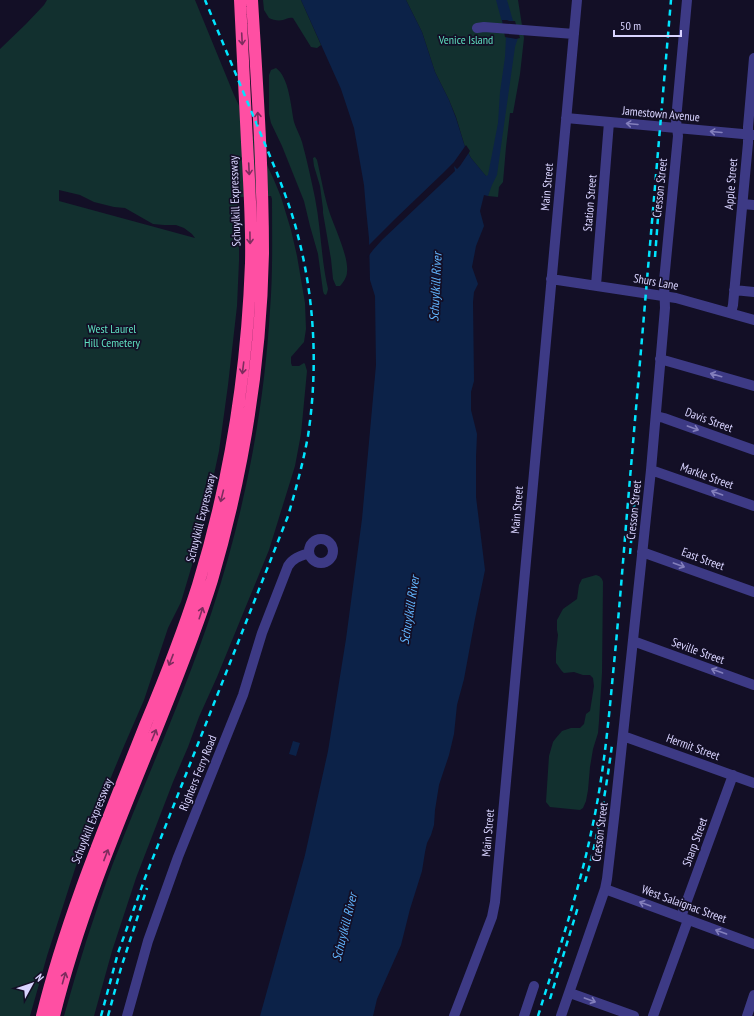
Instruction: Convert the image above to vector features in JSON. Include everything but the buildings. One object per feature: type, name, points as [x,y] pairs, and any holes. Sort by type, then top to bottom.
[{"type":"highway","name":"Schuylkill Expressway","points":[[54,1016],[68,963],[99,873],[174,688],[196,628],[225,532],[246,436],[252,393],[260,304],[262,254],[256,199],[240,0]]},
{"type":"highway","name":"Schuylkill Expressway","points":[[42,1016],[59,955],[78,897],[182,632],[212,537],[223,490],[233,440],[244,360],[249,310],[256,199],[252,0]]},
{"type":"street","name":"Main Street","points":[[454,1016],[492,917],[495,902],[577,0]]},
{"type":"street","name":"Cresson Street","points":[[561,1016],[605,889],[615,817],[656,416],[665,308],[664,281],[678,136],[676,120],[687,0]]},
{"type":"street","points":[[477,28],[484,27],[574,34]]},
{"type":"street","name":"Apple Street","points":[[731,313],[748,143],[751,135],[754,58]]},
{"type":"street","name":"Jamestown Avenue","points":[[566,118],[751,135]]},
{"type":"street","name":"Station Street","points":[[596,285],[609,122]]},
{"type":"street","points":[[742,204],[754,206]]},
{"type":"street","name":"Shurs Lane","points":[[551,279],[664,295],[754,320]]},
{"type":"street","points":[[734,290],[754,292]]},
{"type":"street","points":[[660,359],[754,386]]},
{"type":"street","name":"Davis Street","points":[[656,416],[754,450]]},
{"type":"street","name":"Markle Street","points":[[651,470],[754,506]]},
{"type":"street","name":"East Street","points":[[642,552],[754,592]]},
{"type":"street","name":"Righters Ferry Road","points":[[127,1016],[144,954],[178,857],[241,701],[262,634],[288,566],[294,559],[309,553]]},
{"type":"street","name":"Seville Street","points":[[633,641],[754,685]]},
{"type":"street","name":"Hermit Street","points":[[623,736],[754,783]]},
{"type":"street","name":"Sharp Street","points":[[653,1016],[733,775]]},
{"type":"street","name":"West Salaignac Street","points":[[605,889],[754,944]]},
{"type":"street","points":[[524,1016],[534,986]]},
{"type":"street","points":[[570,993],[634,1016]]},
{"type":"street","points":[[747,1016],[754,995]]},
{"type":"green space","name":"West Laurel Hill Cemetery","points":[[47,0],[195,0],[234,95],[281,197],[297,256],[305,303],[306,329],[304,342],[291,357],[292,366],[299,366],[304,363],[307,371],[301,434],[295,466],[269,550],[199,717],[136,878],[112,951],[94,1016],[64,1016],[86,940],[112,866],[201,643],[234,537],[243,500],[251,462],[263,386],[267,348],[272,282],[272,199],[271,196],[239,197],[237,306],[219,451],[201,535],[181,602],[168,628],[144,700],[82,847],[47,956],[30,1016],[0,1016],[0,49],[44,5]],"holes":[[[59,190],[80,195],[94,202],[125,208],[153,224],[176,225],[184,228],[195,238],[59,201]]]},
{"type":"green space","points":[[263,0],[301,0],[321,45],[317,48],[311,47],[293,18],[274,20],[269,18],[264,10]]},
{"type":"green space","name":"Venice Island","points":[[406,0],[518,0],[524,38],[520,74],[513,113],[510,113],[503,182],[499,187],[498,197],[488,196],[489,180],[471,158],[465,147],[456,117],[435,72],[422,32]]},
{"type":"green space","points":[[276,68],[284,78],[287,85],[294,122],[302,142],[310,177],[317,209],[328,289],[326,295],[323,291],[318,254],[304,201],[271,123],[269,114],[269,75],[271,70]]},
{"type":"green space","points":[[315,157],[330,214],[346,259],[347,274],[345,280],[340,286],[336,286],[333,279],[320,186],[314,166],[313,158]]},
{"type":"green space","points":[[596,575],[601,577],[603,582],[602,673],[598,733],[593,749],[586,801],[583,808],[580,810],[550,807],[546,802],[549,756],[553,742],[562,731],[571,728],[580,728],[584,724],[586,714],[590,711],[594,686],[593,678],[590,675],[583,675],[574,672],[564,673],[556,663],[558,635],[557,620],[563,609],[577,599],[579,585],[582,579]]},
{"type":"water","name":"Schuylkill River","points":[[301,0],[406,0],[422,32],[435,72],[449,100],[465,147],[471,158],[486,176],[488,175],[498,123],[500,92],[505,57],[506,37],[496,0],[507,0],[518,38],[515,47],[497,175],[488,196],[484,195],[480,211],[484,226],[476,246],[472,267],[478,284],[474,292],[473,302],[474,381],[471,392],[471,410],[477,434],[476,497],[485,570],[464,679],[457,705],[454,734],[439,785],[434,825],[427,843],[422,871],[401,945],[377,999],[373,1016],[260,1016],[305,855],[328,751],[346,639],[362,519],[376,365],[375,296],[370,280],[369,238],[364,185],[354,128],[341,89]]},
{"type":"water","points":[[293,741],[300,743],[296,756],[289,754]]},
{"type":"pier","points":[[502,20],[515,21],[520,38],[516,39],[505,37]]},
{"type":"pier","points":[[466,145],[470,151],[460,166],[457,169],[454,166],[455,171],[382,240],[367,258],[367,247],[454,162]]},
{"type":"railway","points":[[101,1016],[118,953],[145,878],[288,516],[304,456],[311,411],[314,361],[311,310],[304,261],[296,228],[289,204],[277,173],[205,0]]},
{"type":"railway","points":[[538,1016],[567,925],[586,856],[599,793],[605,754],[671,0]]},
{"type":"railway","points":[[655,257],[660,191]]},
{"type":"railway","points":[[630,554],[636,484]]},
{"type":"railway","points":[[585,882],[601,814],[612,745]]},
{"type":"railway","points":[[108,1016],[121,968],[147,888]]},
{"type":"railway","points":[[550,999],[578,907]]}]
